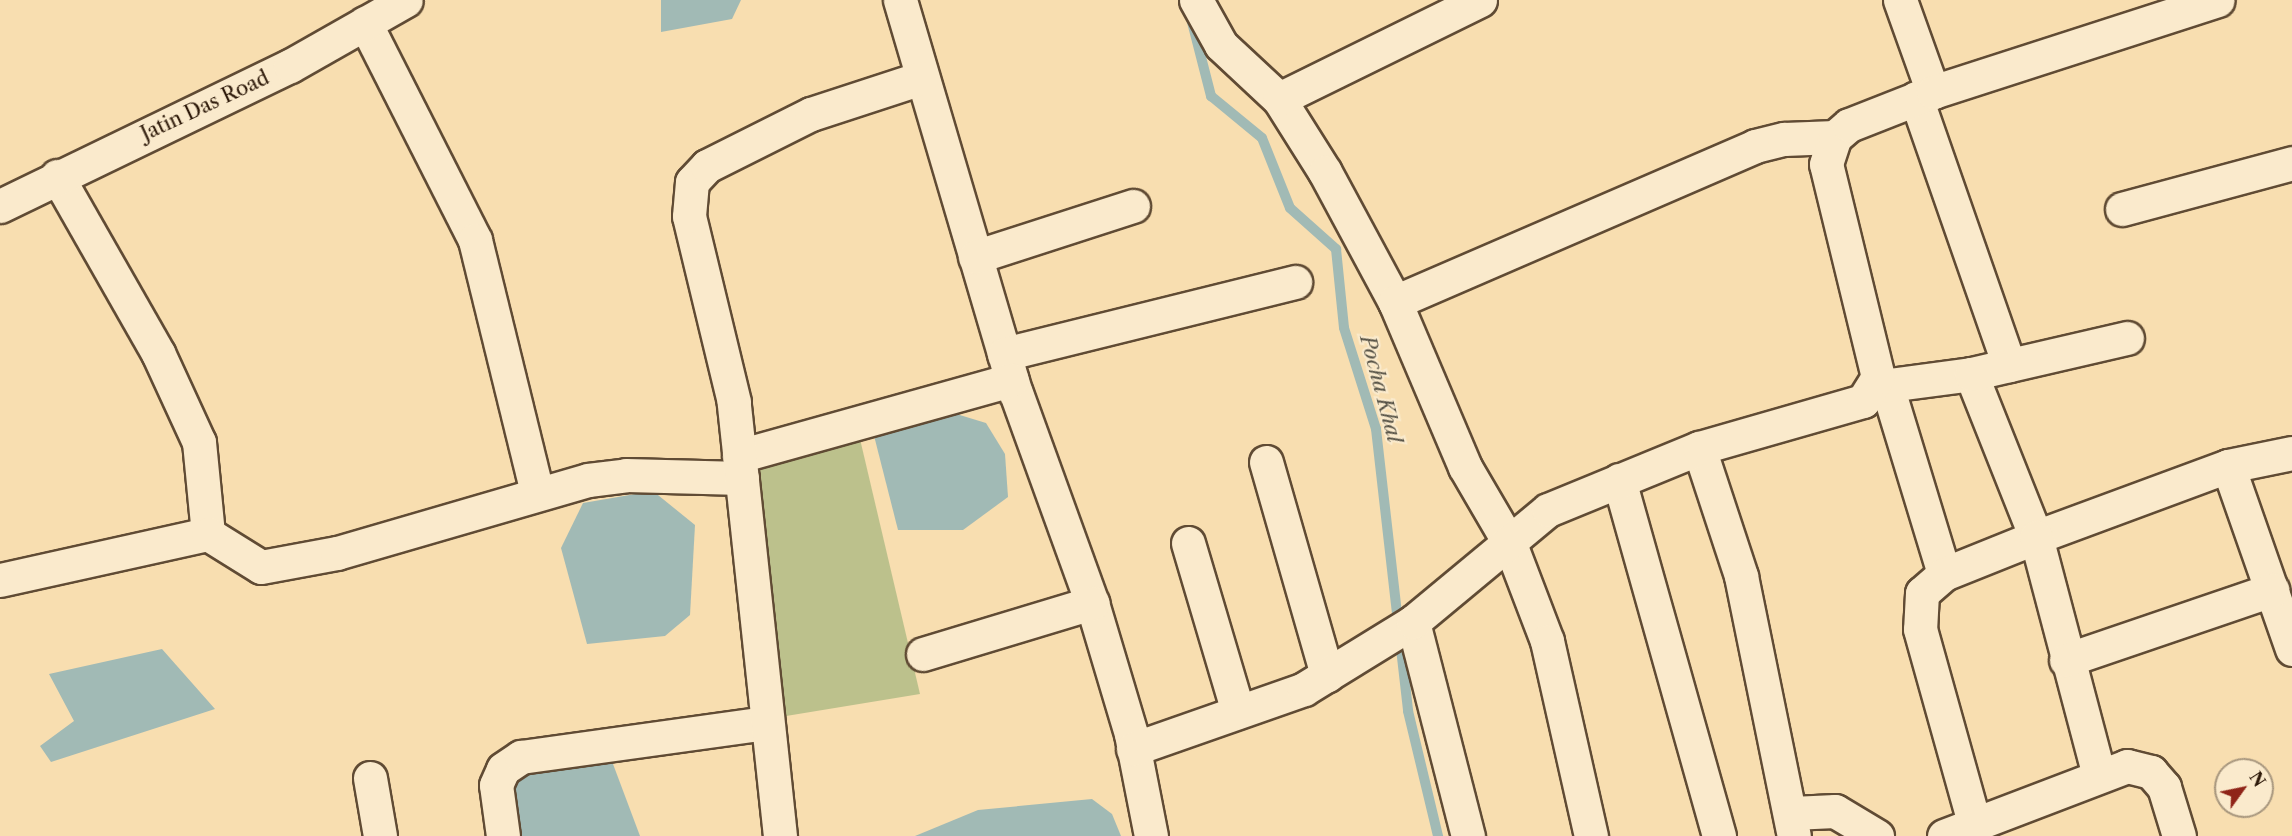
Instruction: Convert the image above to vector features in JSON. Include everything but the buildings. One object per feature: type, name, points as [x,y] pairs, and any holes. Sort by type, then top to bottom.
[{"type":"street","name":"Jatin Das Road","points":[[0,206],[57,176],[290,66],[405,0]]},
{"type":"street","points":[[900,0],[921,78],[1008,367],[1092,603],[1133,749],[1151,836]]},
{"type":"street","points":[[1196,0],[1221,45],[1279,99],[1325,172],[1395,302],[1450,436],[1510,544],[1547,641],[1591,836]]},
{"type":"street","points":[[1900,0],[1924,95],[2009,365]]},
{"type":"street","points":[[1944,574],[1878,377],[1826,164],[1835,137],[1849,125],[1924,95],[2218,0]]},
{"type":"street","points":[[1279,99],[1462,4]]},
{"type":"street","points":[[365,23],[475,240],[537,493]]},
{"type":"street","points":[[780,836],[734,402],[689,216],[692,182],[707,166],[811,114],[921,78]]},
{"type":"street","points":[[1395,302],[1755,146],[1784,139],[1835,137]]},
{"type":"street","points":[[2122,209],[2292,163]]},
{"type":"street","points":[[57,176],[158,353],[199,442],[208,534]]},
{"type":"street","points":[[975,257],[1133,206]]},
{"type":"street","points":[[0,580],[208,534],[261,567],[337,553],[537,493],[626,475],[741,467],[1008,367],[1295,282]]},
{"type":"street","points":[[1133,749],[1304,689],[1404,627],[1510,544],[1548,510],[1619,480],[1699,448],[1851,407],[1881,386],[1971,374],[2127,338]]},
{"type":"street","points":[[1971,374],[2036,537],[2066,660],[2099,776]]},
{"type":"street","points":[[1699,448],[1741,576],[1793,825],[1835,811],[1877,836]]},
{"type":"street","points":[[1974,823],[1920,629],[1922,593],[1944,574],[2036,537],[2228,466],[2292,453]]},
{"type":"street","points":[[1266,462],[1327,675]]},
{"type":"street","points":[[2228,466],[2292,649]]},
{"type":"street","points":[[1619,480],[1719,836]]},
{"type":"street","points":[[1188,543],[1238,712]]},
{"type":"street","points":[[2066,660],[2272,590]]},
{"type":"street","points":[[923,654],[1092,603]]},
{"type":"street","points":[[1404,627],[1468,836]]},
{"type":"street","points":[[502,836],[496,785],[503,769],[522,757],[768,723]]},
{"type":"street","points":[[1944,836],[2127,766],[2151,772],[2164,788],[2179,836]]},
{"type":"street","points":[[370,778],[380,836]]},
{"type":"green space","points":[[856,422],[920,694],[780,717],[750,443]]},
{"type":"water","points":[[661,0],[741,0],[732,19],[661,32]]},
{"type":"water","points":[[940,409],[986,423],[1005,454],[1008,497],[963,530],[898,530],[870,420]]},
{"type":"water","points":[[653,491],[695,525],[690,615],[665,636],[587,644],[561,548],[583,503]]},
{"type":"water","points":[[162,649],[215,709],[51,762],[40,746],[74,721],[49,674]]},
{"type":"water","points":[[610,756],[640,836],[519,836],[510,778]]},
{"type":"water","points":[[1092,799],[1112,814],[1121,836],[915,836],[978,810]]},
{"type":"waterway","name":"Pocha Khal","points":[[1191,18],[1211,96],[1262,138],[1290,208],[1336,249],[1344,328],[1376,429],[1408,711],[1438,836]]}]
